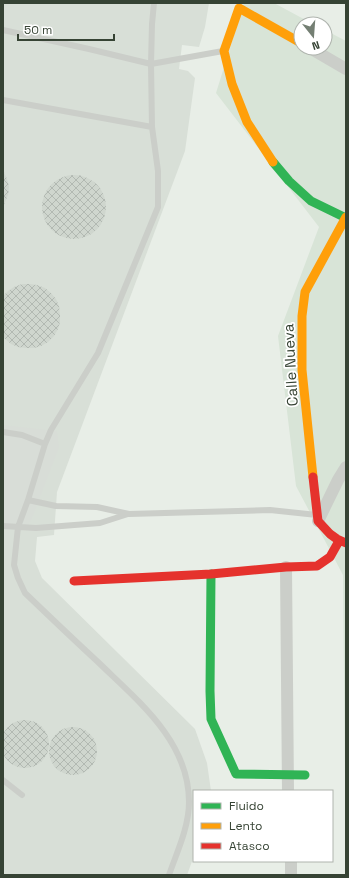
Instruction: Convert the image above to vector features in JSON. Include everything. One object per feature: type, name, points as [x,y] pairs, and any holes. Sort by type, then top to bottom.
[{"type":"street","points":[[293,38],[239,8],[224,50],[232,84],[246,122],[271,159],[289,181],[311,201],[346,218]]},
{"type":"street","points":[[324,56],[346,69]]},
{"type":"street","name":"Calle Nueva","points":[[318,518],[302,370],[302,316],[305,292],[346,218]]},
{"type":"street","points":[[74,581],[211,574],[286,567],[317,566],[330,557],[342,542],[327,532],[318,518],[346,467]]},
{"type":"street","points":[[286,567],[288,790]]},
{"type":"street","points":[[211,574],[211,719],[236,774],[305,775]]},
{"type":"street","points":[[291,862],[291,875]]},
{"type":"lane","points":[[154,3],[151,64],[152,127],[158,171],[158,207],[98,353],[51,430],[45,444],[18,527],[14,565],[25,593],[144,706],[166,732],[178,754],[186,775],[189,803],[186,827],[169,875]]},
{"type":"lane","points":[[3,30],[151,64],[224,50]]},
{"type":"lane","points":[[3,100],[152,127]]},
{"type":"lane","points":[[3,432],[22,435],[45,444]]},
{"type":"lane","points":[[28,500],[56,506],[97,507],[129,514]]},
{"type":"lane","points":[[3,526],[36,528],[100,522],[129,514],[270,510],[318,518]]},
{"type":"lane","points":[[3,780],[22,795]]},
{"type":"shaded area","points":[[3,3],[209,3],[205,27],[199,47],[182,45],[179,69],[188,71],[195,78],[185,151],[57,492],[54,535],[37,537],[35,561],[42,578],[195,729],[207,763],[211,790],[193,790],[193,859],[187,875],[3,875]]},
{"type":"shaded area","points":[[244,3],[274,3],[298,16],[293,16],[293,56],[333,56],[333,34],[346,41],[346,875],[343,575],[296,486],[278,336],[319,227],[216,93]]},
{"type":"shaded area","points":[[3,425],[57,431],[59,447],[32,518],[27,527],[3,529]]},
{"type":"building","points":[[3,170],[9,187],[8,195],[3,207]]},
{"type":"building","points":[[68,175],[80,175],[97,184],[104,195],[106,207],[104,219],[97,230],[80,239],[68,239],[56,234],[47,225],[42,213],[42,201],[47,189],[56,180]]},
{"type":"building","points":[[22,284],[37,285],[45,288],[56,299],[59,306],[60,322],[54,336],[48,342],[34,348],[18,347],[11,344],[3,337],[3,296],[14,287]]},
{"type":"building","points":[[25,720],[34,722],[42,727],[47,735],[49,744],[47,753],[42,761],[34,766],[25,768],[16,766],[8,761],[3,753],[1,744],[3,735],[8,727],[16,722]]},
{"type":"building","points":[[68,727],[78,727],[90,734],[97,746],[97,756],[90,768],[78,775],[68,775],[60,771],[53,764],[49,756],[49,746],[53,738],[60,731]]},
{"type":"traffic: fast","points":[[273,162],[289,181],[311,201],[346,218]]},
{"type":"traffic: fast","points":[[211,574],[211,719],[236,774],[305,775]]},
{"type":"traffic: slow","points":[[273,162],[247,122],[232,84],[224,51],[239,8],[293,38]]},
{"type":"traffic: slow","points":[[313,477],[302,370],[302,316],[305,292],[346,217]]},
{"type":"traffic: jam","points":[[313,477],[318,521],[330,534],[346,543]]},
{"type":"traffic: jam","points":[[74,581],[211,574],[286,567],[317,566],[330,557],[339,541]]}]
